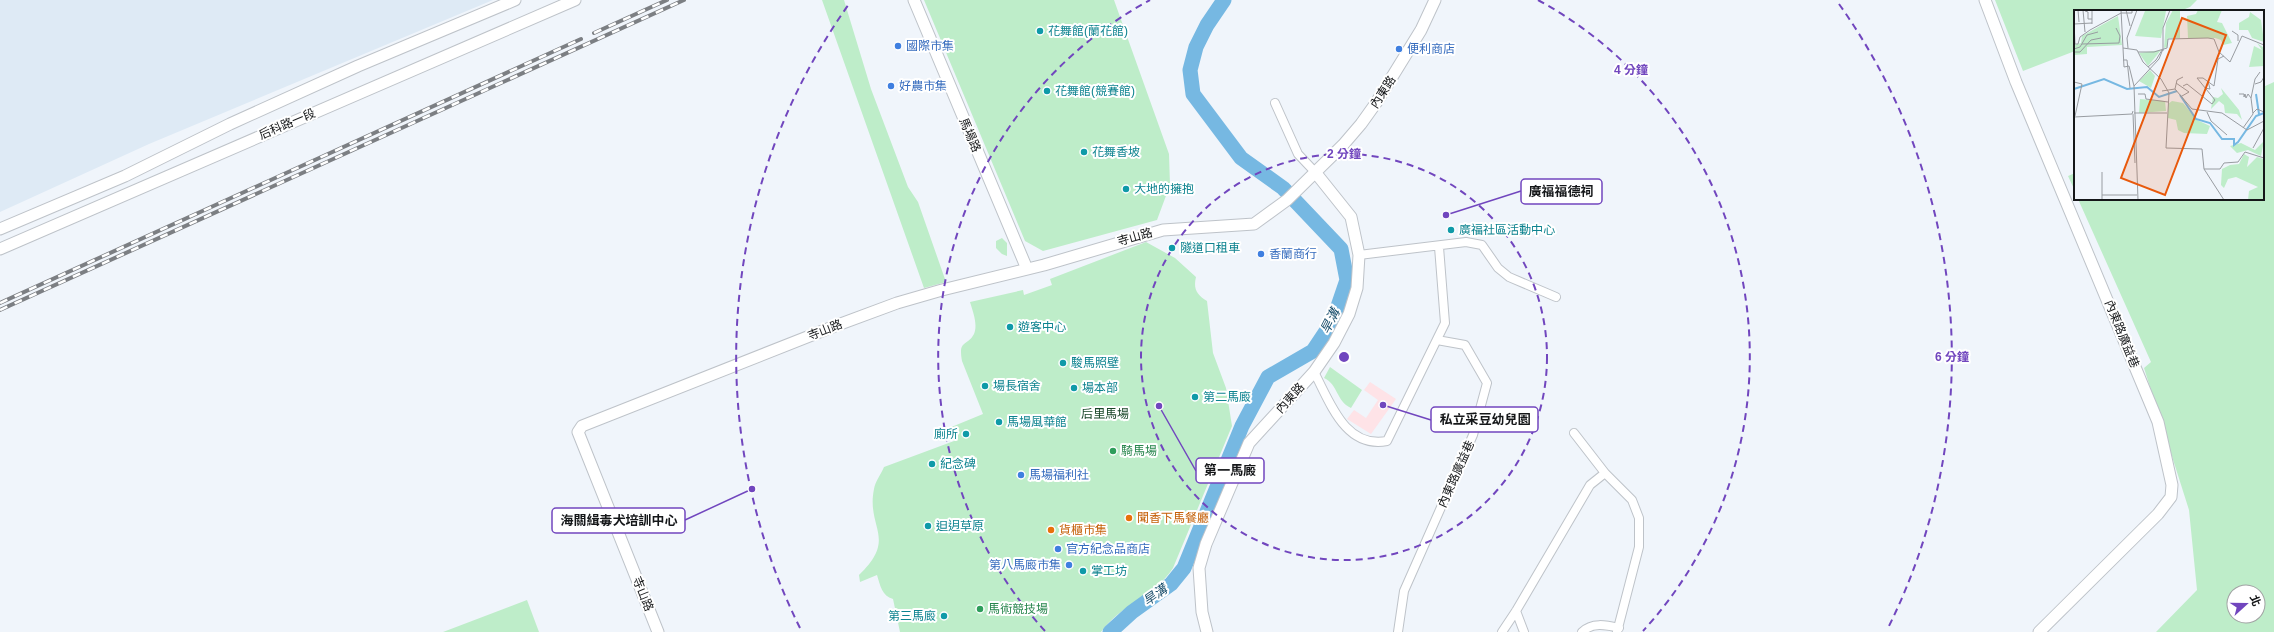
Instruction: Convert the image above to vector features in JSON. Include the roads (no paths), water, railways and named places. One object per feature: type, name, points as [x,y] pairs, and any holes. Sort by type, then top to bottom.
[{"type":"street","name":"后科路一段","points":[[0,229],[125,176],[230,124],[358,66],[515,0]]},
{"type":"street","name":"后科路一段","points":[[0,248],[575,0]]},
{"type":"street","name":"馬場路","points":[[914,0],[1027,269]]},
{"type":"street","name":"內東路","points":[[1300,187],[1344,146],[1376,103],[1421,30],[1435,0]]},
{"type":"street","name":"內東路廣益巷","points":[[1985,0],[2016,82],[2158,422],[2172,485],[2171,497],[2158,514],[2039,632]]},
{"type":"street","points":[[1275,103],[1298,154],[1315,172]]},
{"type":"street","name":"內東路","points":[[1207,632],[1202,612],[1199,568],[1206,544],[1249,443],[1314,372],[1334,342],[1349,314],[1357,288],[1359,255],[1351,217],[1315,172]]},
{"type":"street","name":"寺山路","points":[[658,632],[578,432],[582,426],[897,303],[1027,269],[1163,230],[1254,224],[1286,200],[1300,187]]},
{"type":"street","points":[[1359,255],[1439,247],[1466,242],[1482,245],[1498,268],[1509,277],[1556,297]]},
{"type":"street","points":[[1314,372],[1343,425],[1357,437],[1374,443],[1387,441],[1445,323],[1439,247]]},
{"type":"street","name":"內東路廣益巷","points":[[1398,632],[1404,591],[1473,435],[1487,383],[1464,344],[1437,340]]},
{"type":"street","points":[[1574,433],[1605,473],[1632,500],[1639,518],[1639,547],[1618,630],[1605,624],[1588,626],[1582,632]]},
{"type":"street","points":[[1502,632],[1516,612],[1590,484],[1605,473]]},
{"type":"street","points":[[1516,612],[1524,632]]},
{"type":"waterway","name":"旱溝","points":[[1110,632],[1132,612],[1171,584],[1184,568],[1242,426],[1268,377],[1313,351],[1333,321],[1347,280],[1341,249],[1283,188],[1241,158],[1193,94],[1190,70],[1196,47],[1207,25],[1224,0]]},
{"type":"railway","points":[[594,33],[667,0]]},
{"type":"railway","points":[[0,310],[684,0]]},
{"type":"railway","points":[[0,303],[581,39]]},
{"type":"place","name":"花舞館(蘭花館)","points":[[1040,31]]},
{"type":"place","name":"國際市集","points":[[898,46]]},
{"type":"place","name":"便利商店","points":[[1399,49]]},
{"type":"place","name":"好農市集","points":[[891,86]]},
{"type":"place","name":"花舞館(競賽館)","points":[[1047,91]]},
{"type":"place","name":"花舞香坡","points":[[1084,152]]},
{"type":"place","name":"大地的擁抱","points":[[1126,189]]},
{"type":"place","name":"廣福福德祠","points":[[1446,215]]},
{"type":"place","name":"廣福社區活動中心","points":[[1451,230]]},
{"type":"place","name":"隧道口租車","points":[[1172,248]]},
{"type":"place","name":"香蘭商行","points":[[1261,254]]},
{"type":"place","name":"遊客中心","points":[[1010,327]]},
{"type":"place","name":"駿馬照壁","points":[[1063,363]]},
{"type":"place","name":"場長宿舍","points":[[985,386]]},
{"type":"place","name":"場本部","points":[[1074,388]]},
{"type":"place","name":"第二馬廄","points":[[1195,397]]},
{"type":"place","name":"私立采豆幼兒園","points":[[1383,405]]},
{"type":"place","name":"第一馬廄","points":[[1159,406]]},
{"type":"place","name":"馬場風華館","points":[[999,422]]},
{"type":"place","name":"廁所","points":[[966,434]]},
{"type":"place","name":"騎馬場","points":[[1113,451]]},
{"type":"place","name":"紀念碑","points":[[932,464]]},
{"type":"place","name":"馬場福利社","points":[[1021,475]]},
{"type":"place","name":"海關緝毒犬培訓中心","points":[[752,489]]},
{"type":"place","name":"聞香下馬餐廳","points":[[1129,518]]},
{"type":"place","name":"𨑨迌草原","points":[[928,526]]},
{"type":"place","name":"貨櫃市集","points":[[1051,530]]},
{"type":"place","name":"官方紀念品商店","points":[[1058,549]]},
{"type":"place","name":"第八馬廄市集","points":[[1069,565]]},
{"type":"place","name":"掌工坊","points":[[1083,571]]},
{"type":"place","name":"馬術競技場","points":[[980,609]]},
{"type":"place","name":"第三馬廄","points":[[944,616]]},
{"type":"park label","name":"后里馬場","points":[[1105,414]]}]
